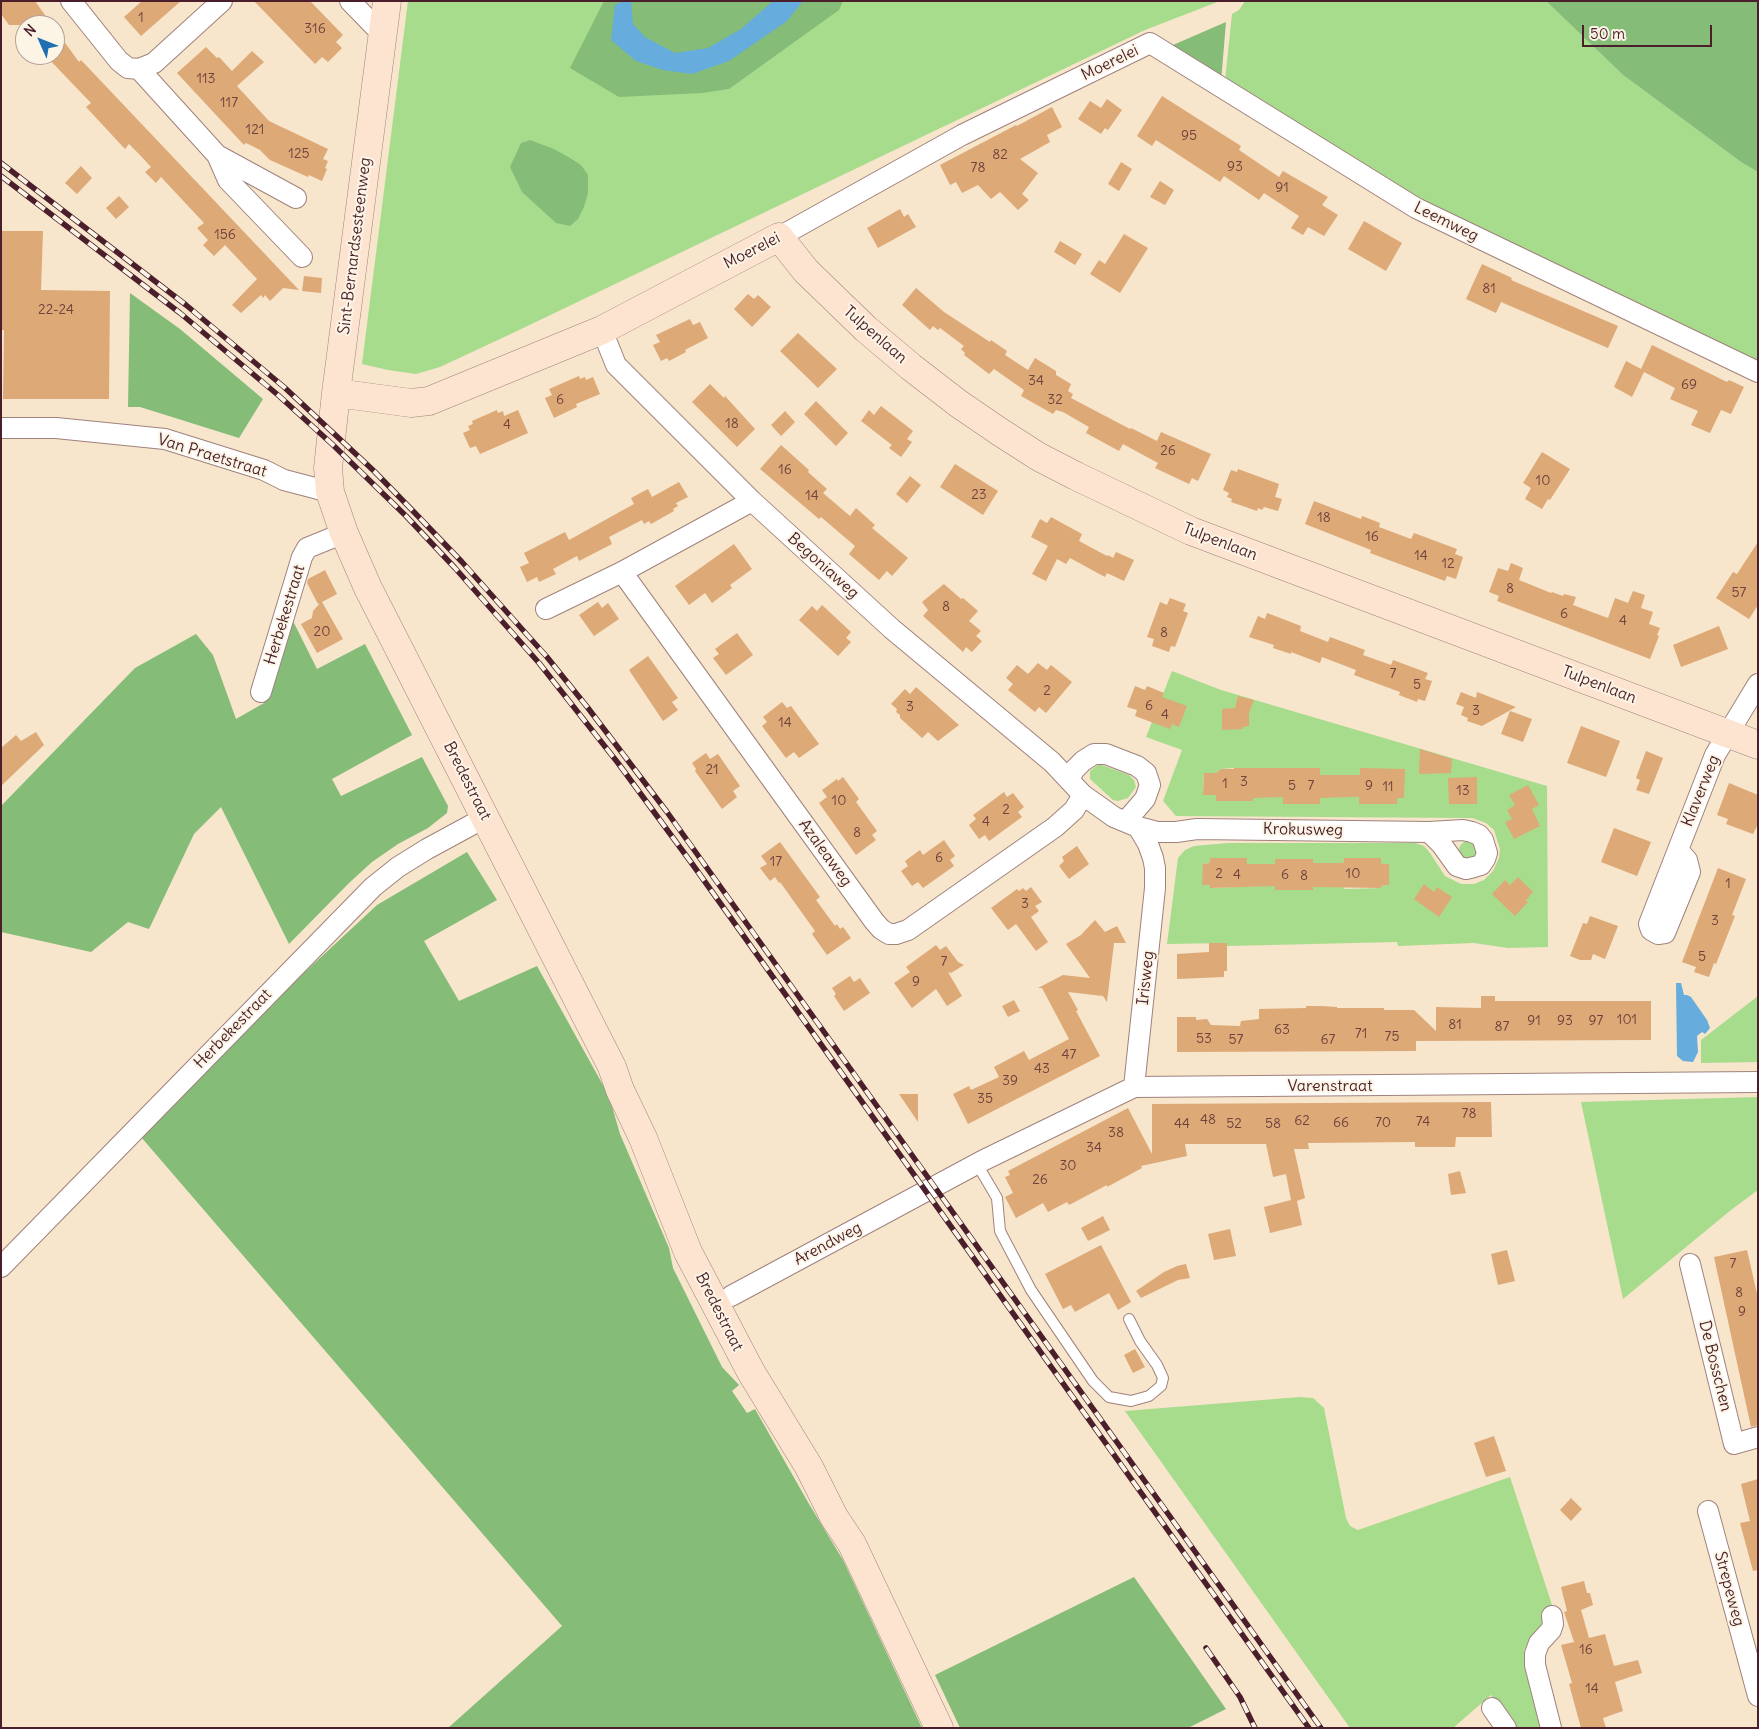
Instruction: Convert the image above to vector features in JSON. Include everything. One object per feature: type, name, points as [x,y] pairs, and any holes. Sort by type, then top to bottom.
[{"type":"main road","name":"Sint-Bernardsesteenweg","points":[[330,492],[328,468],[336,393],[387,1]]},
{"type":"main road","name":"Moerelei","points":[[336,393],[411,403],[429,401],[602,330],[780,237]]},
{"type":"main road","name":"Tulpenlaan","points":[[780,237],[806,271],[866,329],[911,367],[959,404],[1000,432],[1069,473],[1191,531],[1758,745]]},
{"type":"main road","name":"Bredestraat","points":[[330,492],[344,533],[368,588],[612,1067],[688,1252],[747,1364],[809,1467],[834,1517],[852,1544]]},
{"type":"main road","name":"Bredestraat","points":[[612,1067],[626,1087],[828,1486],[852,1544],[939,1728]]},
{"type":"street","points":[[71,1],[119,61],[128,68],[139,69],[154,63],[222,1]]},
{"type":"street","points":[[350,1],[383,35]]},
{"type":"street","name":"Moerelei","points":[[780,237],[962,135],[1150,43]]},
{"type":"street","name":"Leemweg","points":[[1150,43],[1416,208],[1758,372]]},
{"type":"street","points":[[139,69],[216,155],[228,180],[302,257]]},
{"type":"street","points":[[216,155],[296,198]]},
{"type":"street","name":"Begoniaweg","points":[[602,330],[616,365],[752,501],[892,629],[1052,762],[1069,780]]},
{"type":"street","name":"Van Praetstraat","points":[[1,428],[56,428],[165,439],[264,470],[284,480],[330,492]]},
{"type":"street","points":[[546,609],[622,572],[752,501]]},
{"type":"street","name":"Herbekestraat","points":[[261,692],[306,548],[344,533]]},
{"type":"street","name":"Azaleaweg","points":[[622,572],[880,930],[889,934],[896,934],[908,930],[1055,827],[1074,810],[1083,795]]},
{"type":"street","name":"Klaverweg","points":[[1678,850],[1715,755],[1758,684]]},
{"type":"street","points":[[1132,824],[1150,785],[1146,773],[1137,766],[1106,754],[1094,754],[1083,760],[1074,770],[1069,780],[1083,795],[1114,817],[1132,824],[1157,832],[1176,832]]},
{"type":"street","name":"Herbekestraat","points":[[1,1267],[373,887],[398,867],[420,853],[486,817]]},
{"type":"street","name":"Irisweg","points":[[1132,824],[1148,844],[1155,868]]},
{"type":"street","name":"Krokusweg","points":[[1176,832],[1197,829],[1429,832]]},
{"type":"street","name":"Irisweg","points":[[1134,1087],[1155,888],[1155,868],[1158,856],[1176,832]]},
{"type":"street","name":"Varenstraat","points":[[926,1192],[976,1164],[1134,1087],[1758,1082]]},
{"type":"street","name":"Arendweg","points":[[731,1296],[926,1192]]},
{"type":"street","name":"De Bosschen","points":[[1690,1264],[1734,1444],[1758,1437]]},
{"type":"street","name":"Strepeweg","points":[[1708,1511],[1758,1696]]},
{"type":"street","points":[[1551,1728],[1535,1666],[1535,1654],[1539,1643],[1551,1630],[1553,1624],[1552,1616]]},
{"type":"street","points":[[1492,1708],[1506,1728]]},
{"type":"lane","points":[[976,1164],[997,1198],[1000,1231],[1031,1290],[1093,1380],[1109,1397],[1131,1401],[1149,1396],[1161,1386],[1163,1378],[1129,1319]]},
{"type":"green space","points":[[408,1],[1220,1],[1145,30],[517,331],[440,367],[416,374],[362,364]]},
{"type":"green space","points":[[604,1],[843,1],[839,10],[729,89],[702,93],[619,97],[570,68]]},
{"type":"green space","points":[[1245,1],[1546,1],[1623,75],[1741,162],[1758,172],[1758,372],[1416,208],[1224,90],[1232,14],[1239,10]]},
{"type":"green space","points":[[1546,1],[1758,1],[1758,172],[1741,162],[1623,75]]},
{"type":"green space","points":[[1226,22],[1221,82],[1166,48]]},
{"type":"green space","points":[[530,140],[554,149],[570,158],[581,165],[588,175],[588,193],[584,207],[578,219],[570,226],[556,223],[522,192],[510,167],[521,143]]},
{"type":"green space","points":[[130,293],[180,329],[263,399],[239,438],[140,407],[128,407]]},
{"type":"green space","points":[[293,621],[317,669],[365,644],[412,735],[332,779],[341,796],[422,757],[448,806],[447,813],[428,828],[398,844],[372,862],[289,944],[221,807],[194,834],[149,929],[128,922],[91,952],[1,932],[1,806],[135,668],[196,634],[213,655],[236,719],[264,703]]},
{"type":"green space","points":[[1172,671],[1221,690],[1547,786],[1548,947],[1508,948],[1474,943],[1398,946],[1397,942],[1227,946],[1227,943],[1167,944],[1178,858],[1185,850],[1194,846],[1228,843],[1415,843],[1424,846],[1445,876],[1461,884],[1474,884],[1484,880],[1493,871],[1499,858],[1500,849],[1494,830],[1486,823],[1472,818],[1176,816],[1163,801],[1182,750],[1146,737]],"holes":[[[1260,768],[1260,795],[1253,795],[1253,801],[1216,801],[1216,795],[1203,795],[1204,773],[1216,773],[1221,769]],[[1360,769],[1396,769],[1404,798],[1397,798],[1396,804],[1360,804],[1359,797],[1352,797],[1352,775],[1360,775]],[[1320,775],[1327,775],[1319,804],[1283,803],[1283,797]],[[1210,858],[1247,858],[1247,864],[1262,864],[1261,886],[1211,888],[1210,885],[1203,885],[1203,864],[1210,863]],[[1344,858],[1381,858],[1381,864],[1389,864],[1389,885],[1381,886],[1381,888],[1344,889],[1335,863],[1343,863]],[[1275,859],[1313,859],[1313,865],[1275,886],[1267,864],[1275,864]]]},
{"type":"green space","points":[[1099,764],[1129,775],[1134,780],[1136,787],[1128,798],[1118,801],[1113,800],[1090,779],[1090,771]]},
{"type":"green space","points":[[1464,841],[1472,841],[1477,846],[1475,857],[1464,859],[1459,854],[1459,846]]},
{"type":"green space","points":[[467,852],[497,900],[424,941],[459,1001],[537,966],[609,1096],[620,1134],[669,1248],[673,1268],[722,1367],[739,1385],[732,1391],[747,1413],[755,1409],[843,1560],[922,1728],[448,1728],[562,1626],[135,1130],[377,905]]},
{"type":"green space","points":[[1758,996],[1758,1062],[1701,1063],[1701,1040]]},
{"type":"green space","points":[[1758,1097],[1758,1190],[1623,1299],[1581,1102]]},
{"type":"green space","points":[[1300,1397],[1313,1398],[1324,1408],[1346,1518],[1350,1526],[1358,1530],[1510,1477],[1556,1617],[1548,1629],[1524,1650],[1544,1728],[1515,1728],[1491,1695],[1453,1728],[1350,1728],[1125,1411]]},
{"type":"green space","points":[[1134,1577],[1226,1709],[1188,1728],[960,1728],[935,1675]]},
{"type":"water","points":[[624,1],[631,1],[633,24],[645,37],[675,53],[708,48],[741,29],[773,1],[803,1],[787,21],[729,61],[692,74],[663,70],[636,61],[611,40],[615,5]]},
{"type":"water","points":[[1676,983],[1681,983],[1684,995],[1691,997],[1707,1020],[1710,1028],[1705,1034],[1702,1032],[1697,1036],[1698,1052],[1693,1062],[1683,1061],[1677,1056]]},
{"type":"building","points":[[1,1],[35,1],[45,15],[15,15],[15,25],[9,25],[1,14]]},
{"type":"building","points":[[142,1],[181,1],[141,36],[124,17]]},
{"type":"building","points":[[254,1],[310,1],[343,35],[336,42],[342,48],[328,62],[322,57],[315,64]]},
{"type":"building","points":[[65,43],[79,62],[81,60],[299,290],[283,288],[270,301],[265,295],[263,298],[261,295],[241,313],[232,305],[257,279],[225,245],[214,256],[203,245],[208,240],[197,228],[204,223],[161,177],[156,183],[145,172],[151,167],[129,144],[125,149],[86,107],[91,103],[55,65],[65,65]]},
{"type":"building","points":[[206,47],[232,71],[252,51],[264,62],[237,86],[269,121],[328,149],[323,159],[328,161],[322,181],[309,175],[308,177],[270,160],[260,150],[246,143],[244,145],[177,73]]},
{"type":"building","points":[[1162,96],[1241,146],[1239,150],[1279,177],[1283,171],[1328,197],[1322,205],[1338,215],[1324,236],[1308,227],[1303,235],[1291,228],[1299,216],[1264,193],[1259,200],[1224,176],[1220,182],[1156,140],[1152,146],[1137,136]]},
{"type":"building","points":[[1107,99],[1122,110],[1108,130],[1105,128],[1101,134],[1078,119],[1090,101],[1101,108]]},
{"type":"building","points":[[1052,107],[1062,127],[1047,135],[1050,142],[1020,159],[1038,173],[1022,194],[1029,200],[1018,210],[1000,192],[991,199],[978,185],[962,193],[956,182],[950,185],[940,165]]},
{"type":"building","points":[[1121,162],[1132,169],[1119,191],[1108,184]]},
{"type":"building","points":[[81,166],[92,178],[77,194],[65,183]]},
{"type":"building","points":[[1160,181],[1174,190],[1165,205],[1150,197]]},
{"type":"building","points":[[119,196],[129,207],[116,219],[106,208]]},
{"type":"building","points":[[900,209],[904,217],[908,214],[916,227],[878,248],[867,228]]},
{"type":"building","points":[[1364,221],[1402,243],[1386,271],[1348,249]]},
{"type":"building","points":[[1,231],[43,231],[41,290],[110,291],[109,399],[3,399],[4,330],[1,330]]},
{"type":"building","points":[[1124,234],[1148,248],[1120,293],[1090,274],[1099,260],[1105,264]]},
{"type":"building","points":[[1060,241],[1082,254],[1075,265],[1054,252]]},
{"type":"building","points":[[1482,264],[1512,278],[1511,280],[1618,326],[1608,348],[1501,302],[1496,313],[1466,299]]},
{"type":"building","points":[[304,276],[322,278],[321,293],[302,291]]},
{"type":"building","points":[[916,288],[944,312],[1007,351],[1005,355],[1028,370],[1035,358],[1056,371],[1056,375],[1071,384],[1068,391],[1073,394],[1071,398],[1157,441],[1161,432],[1211,454],[1198,481],[1192,478],[1189,484],[1155,468],[1158,463],[1123,444],[1119,451],[1086,433],[1089,427],[1063,412],[1056,410],[1053,414],[1021,396],[1024,390],[994,369],[989,374],[964,355],[965,353],[961,349],[964,346],[940,328],[938,330],[933,326],[930,330],[902,305]]},
{"type":"building","points":[[748,294],[754,299],[758,295],[771,307],[752,327],[734,309]]},
{"type":"building","points":[[690,319],[693,325],[700,322],[708,338],[669,361],[667,358],[661,361],[653,345],[660,342],[656,335]]},
{"type":"building","points":[[798,333],[837,369],[818,388],[780,351]]},
{"type":"building","points":[[1652,345],[1727,382],[1729,380],[1744,387],[1731,414],[1721,410],[1710,433],[1691,425],[1698,411],[1670,399],[1675,388],[1644,372],[1632,397],[1614,387],[1626,361],[1641,369]]},
{"type":"building","points":[[579,376],[580,379],[585,377],[586,380],[593,377],[600,394],[576,404],[577,407],[554,418],[545,398],[552,395],[549,389]]},
{"type":"building","points":[[710,384],[724,398],[725,396],[755,429],[737,447],[692,402]]},
{"type":"building","points":[[816,401],[848,433],[836,446],[804,414]]},
{"type":"building","points":[[881,406],[913,431],[907,439],[912,442],[901,457],[889,448],[892,445],[861,421],[869,410],[874,415]]},
{"type":"building","points":[[497,410],[498,413],[503,411],[504,416],[518,410],[528,433],[480,454],[476,446],[470,448],[463,433],[470,430],[468,426],[473,424],[472,421]]},
{"type":"building","points":[[785,411],[795,422],[781,436],[771,425]]},
{"type":"building","points":[[781,445],[827,489],[823,493],[850,516],[856,508],[875,525],[872,528],[908,558],[892,576],[887,571],[879,580],[849,554],[855,546],[821,517],[819,519],[760,469]]},
{"type":"building","points":[[1542,452],[1570,469],[1542,509],[1525,499],[1531,488],[1523,483]]},
{"type":"building","points":[[955,464],[998,491],[983,515],[940,487]]},
{"type":"building","points":[[1238,469],[1279,484],[1275,497],[1282,499],[1278,511],[1264,507],[1262,510],[1258,508],[1257,511],[1231,502],[1232,499],[1227,497],[1229,493],[1223,490],[1231,470],[1237,472]]},
{"type":"building","points":[[910,476],[921,485],[907,503],[896,494]]},
{"type":"building","points":[[679,482],[688,497],[676,503],[678,506],[673,509],[674,511],[651,524],[649,521],[644,524],[642,520],[609,537],[612,544],[579,561],[577,556],[553,569],[556,574],[539,582],[537,577],[527,582],[520,567],[529,563],[524,553],[565,532],[569,540],[634,504],[631,498],[648,489],[652,497]]},
{"type":"building","points":[[1314,501],[1361,519],[1362,516],[1380,523],[1379,527],[1411,539],[1414,533],[1457,549],[1455,554],[1463,557],[1456,579],[1447,576],[1445,581],[1370,553],[1371,550],[1305,524]]},
{"type":"building","points":[[1051,517],[1082,534],[1079,541],[1107,556],[1113,558],[1116,552],[1134,560],[1124,581],[1107,573],[1105,577],[1070,558],[1066,564],[1057,559],[1046,581],[1032,574],[1048,546],[1031,537],[1040,519],[1047,523]]},
{"type":"building","points":[[1758,542],[1758,605],[1749,619],[1716,598],[1733,572],[1737,574]]},
{"type":"building","points":[[734,544],[752,569],[730,585],[732,588],[712,603],[705,593],[689,605],[675,586]]},
{"type":"building","points":[[1511,563],[1523,568],[1519,580],[1551,593],[1576,597],[1573,605],[1608,618],[1615,598],[1628,603],[1633,591],[1645,595],[1641,608],[1653,612],[1649,624],[1660,628],[1657,635],[1659,636],[1650,659],[1497,601],[1499,596],[1489,592],[1498,568],[1508,571]]},
{"type":"building","points":[[325,570],[337,594],[322,602],[343,639],[317,653],[301,624],[312,618],[313,611],[320,603],[318,604],[307,583],[308,579]]},
{"type":"building","points":[[944,584],[978,611],[969,621],[981,631],[976,636],[982,641],[972,652],[966,647],[963,652],[923,616],[928,610],[922,602]]},
{"type":"building","points":[[1170,598],[1186,604],[1183,611],[1188,613],[1175,647],[1171,646],[1169,652],[1152,646],[1154,639],[1147,637],[1160,602],[1167,605]]},
{"type":"building","points":[[598,602],[602,608],[608,603],[619,619],[594,636],[579,615]]},
{"type":"building","points":[[822,605],[851,632],[846,638],[851,642],[838,656],[799,620],[812,606],[817,611]]},
{"type":"building","points":[[1267,613],[1301,626],[1300,631],[1328,642],[1330,637],[1365,650],[1363,655],[1391,665],[1393,660],[1428,673],[1425,679],[1432,681],[1425,701],[1418,699],[1417,702],[1399,695],[1400,692],[1354,675],[1356,670],[1322,657],[1320,663],[1291,652],[1291,654],[1273,648],[1274,645],[1249,637],[1258,616],[1265,619]]},
{"type":"building","points":[[1719,626],[1728,649],[1681,667],[1673,645]]},
{"type":"building","points":[[737,633],[753,655],[726,675],[713,658],[719,654],[715,649]]},
{"type":"building","points":[[648,656],[678,698],[672,702],[678,710],[663,721],[629,670]]},
{"type":"building","points":[[1038,663],[1047,670],[1051,665],[1072,682],[1046,713],[1039,707],[1035,712],[1008,690],[1013,684],[1006,678],[1017,665],[1028,674]]},
{"type":"building","points":[[1135,686],[1145,690],[1147,686],[1164,693],[1162,697],[1187,706],[1179,727],[1172,724],[1170,729],[1135,716],[1137,710],[1127,707]]},
{"type":"building","points":[[916,687],[959,725],[938,741],[928,732],[922,738],[900,718],[900,715],[896,712],[897,709],[891,704],[905,689],[910,694]]},
{"type":"building","points":[[1461,692],[1476,698],[1477,692],[1516,707],[1482,726],[1467,721],[1468,718],[1461,715],[1464,707],[1456,704]]},
{"type":"building","points":[[1238,696],[1254,700],[1249,713],[1249,726],[1243,727],[1243,729],[1222,730],[1222,709],[1235,708]]},
{"type":"building","points":[[782,702],[787,708],[791,706],[819,744],[799,758],[794,752],[786,758],[762,726],[767,722],[763,717]]},
{"type":"building","points":[[1510,711],[1532,719],[1523,742],[1501,734]]},
{"type":"building","points":[[1581,726],[1620,741],[1606,777],[1567,763]]},
{"type":"building","points":[[36,732],[44,745],[1,786],[1,748],[16,735],[21,741]]},
{"type":"building","points":[[1420,749],[1452,759],[1451,773],[1419,774]]},
{"type":"building","points":[[1646,751],[1663,758],[1649,794],[1636,790],[1640,780],[1636,778]]},
{"type":"building","points":[[706,753],[710,759],[718,754],[740,786],[733,791],[737,797],[722,809],[695,771],[696,769],[692,763]]},
{"type":"building","points":[[1320,768],[1320,775],[1360,775],[1360,768],[1405,769],[1404,798],[1397,798],[1397,804],[1359,804],[1359,797],[1352,797],[1320,798],[1320,804],[1283,804],[1283,797],[1253,798],[1253,801],[1216,801],[1216,795],[1203,795],[1204,773],[1216,773],[1221,769]]},
{"type":"building","points":[[843,777],[859,799],[856,802],[877,831],[872,835],[876,840],[856,855],[819,803],[827,797],[822,790]]},
{"type":"building","points":[[1477,777],[1477,804],[1449,804],[1448,778]]},
{"type":"building","points":[[1729,783],[1758,795],[1758,824],[1753,834],[1726,824],[1728,819],[1717,815]]},
{"type":"building","points":[[1528,785],[1539,805],[1532,809],[1540,826],[1514,839],[1505,822],[1512,819],[1507,810],[1515,805],[1509,795]]},
{"type":"building","points":[[1004,792],[1007,797],[1013,793],[1024,807],[1018,812],[1022,817],[989,841],[985,835],[979,839],[969,825],[976,819],[973,815]]},
{"type":"building","points":[[1614,828],[1651,842],[1637,876],[1601,862]]},
{"type":"building","points":[[944,840],[955,856],[950,860],[954,866],[923,888],[918,882],[912,886],[901,871],[908,866],[905,861],[920,850],[923,855]]},
{"type":"building","points":[[780,842],[820,897],[816,900],[835,926],[837,924],[840,929],[843,927],[851,938],[827,955],[812,934],[815,931],[780,882],[775,877],[770,881],[760,868],[767,864],[761,856]]},
{"type":"building","points":[[1077,846],[1089,864],[1069,879],[1059,866],[1064,861],[1062,857]]},
{"type":"building","points":[[1210,858],[1247,858],[1247,864],[1275,864],[1275,859],[1313,859],[1313,863],[1343,863],[1344,858],[1381,858],[1381,864],[1389,864],[1389,885],[1381,886],[1381,888],[1313,887],[1313,890],[1275,890],[1275,886],[1210,888],[1210,885],[1202,885],[1203,864],[1210,863]]},
{"type":"building","points":[[1718,868],[1746,879],[1732,915],[1735,916],[1709,977],[1694,972],[1696,967],[1682,962]]},
{"type":"building","points":[[1518,877],[1533,892],[1526,900],[1528,902],[1515,916],[1492,894],[1505,880],[1510,885]]},
{"type":"building","points":[[1424,884],[1434,892],[1437,887],[1452,897],[1439,917],[1414,899]]},
{"type":"building","points":[[1031,887],[1042,902],[1035,906],[1039,911],[1031,917],[1048,942],[1036,951],[1016,924],[1008,930],[991,908],[1017,889],[1019,891],[1023,888],[1026,891]]},
{"type":"building","points":[[1590,916],[1618,926],[1605,959],[1593,954],[1591,960],[1580,960],[1570,956],[1583,923],[1587,924]]},
{"type":"building","points":[[1095,920],[1105,932],[1117,926],[1126,943],[1114,943],[1107,1002],[1103,996],[1068,992],[1100,1056],[968,1124],[953,1094],[969,1086],[971,1090],[999,1077],[994,1067],[1024,1051],[1029,1060],[1069,1039],[1042,988],[1038,988],[1063,975],[1090,978],[1066,944],[1081,935]]},
{"type":"building","points":[[1209,943],[1227,943],[1227,971],[1224,971],[1224,977],[1177,979],[1177,954],[1209,952]]},
{"type":"building","points":[[936,945],[940,950],[946,946],[958,962],[964,965],[951,973],[948,972],[962,996],[947,1006],[936,989],[912,1008],[894,983],[910,972],[906,967]]},
{"type":"building","points":[[850,976],[854,982],[860,978],[870,993],[844,1011],[834,996],[836,994],[832,988]]},
{"type":"building","points":[[1481,996],[1495,996],[1495,1001],[1651,1001],[1651,1040],[1416,1041],[1416,1051],[1177,1052],[1177,1017],[1196,1017],[1196,1020],[1207,1019],[1211,1025],[1240,1026],[1241,1021],[1259,1019],[1259,1009],[1306,1008],[1306,1006],[1384,1008],[1384,1010],[1414,1010],[1436,1031],[1436,1007],[1481,1008]]},
{"type":"building","points":[[1014,1000],[1020,1011],[1008,1017],[1002,1006]]},
{"type":"building","points":[[899,1094],[918,1094],[918,1122]]},
{"type":"building","points":[[1491,1102],[1492,1137],[1456,1137],[1455,1147],[1415,1147],[1415,1142],[1308,1143],[1309,1149],[1294,1149],[1305,1198],[1297,1201],[1302,1225],[1270,1233],[1264,1207],[1291,1200],[1286,1174],[1273,1177],[1266,1144],[1185,1144],[1187,1156],[1141,1166],[1142,1168],[1107,1187],[1107,1185],[1069,1205],[1067,1202],[1048,1212],[1043,1203],[1016,1218],[1005,1197],[1013,1193],[1005,1177],[1010,1175],[1008,1171],[1128,1108],[1152,1154],[1152,1104]]},
{"type":"building","points":[[1460,1171],[1466,1193],[1451,1195],[1448,1174]]},
{"type":"building","points":[[1103,1216],[1110,1230],[1088,1241],[1081,1228]]},
{"type":"building","points":[[1230,1229],[1236,1256],[1214,1260],[1208,1234]]},
{"type":"building","points":[[1101,1245],[1131,1302],[1118,1310],[1109,1293],[1075,1312],[1071,1305],[1063,1309],[1045,1274]]},
{"type":"building","points":[[1507,1250],[1515,1281],[1498,1285],[1491,1254]]},
{"type":"building","points":[[1747,1250],[1758,1298],[1758,1425],[1751,1427],[1714,1257]]},
{"type":"building","points":[[1186,1264],[1190,1278],[1178,1280],[1141,1298],[1136,1291],[1164,1272]]},
{"type":"building","points":[[1135,1349],[1145,1367],[1133,1373],[1124,1355]]},
{"type":"building","points":[[1494,1436],[1506,1471],[1486,1477],[1474,1443]]},
{"type":"building","points":[[1758,1479],[1758,1570],[1753,1571],[1740,1523],[1750,1521],[1741,1484]]},
{"type":"building","points":[[1571,1498],[1582,1509],[1571,1521],[1560,1510]]},
{"type":"building","points":[[1584,1581],[1593,1605],[1581,1610],[1589,1638],[1605,1634],[1614,1666],[1638,1660],[1642,1673],[1615,1682],[1623,1711],[1603,1718],[1606,1728],[1581,1728],[1569,1684],[1572,1683],[1561,1645],[1574,1642],[1564,1612],[1567,1611],[1561,1587]]},
{"type":"railway","points":[[1,163],[186,305],[284,387],[374,471],[413,511],[462,562],[547,657],[667,812],[1321,1728]]},
{"type":"railway","points":[[1,176],[180,313],[278,395],[406,516],[539,663],[618,763],[693,865],[1309,1728]]},
{"type":"railway","points":[[1206,1648],[1240,1697],[1255,1728]]}]
